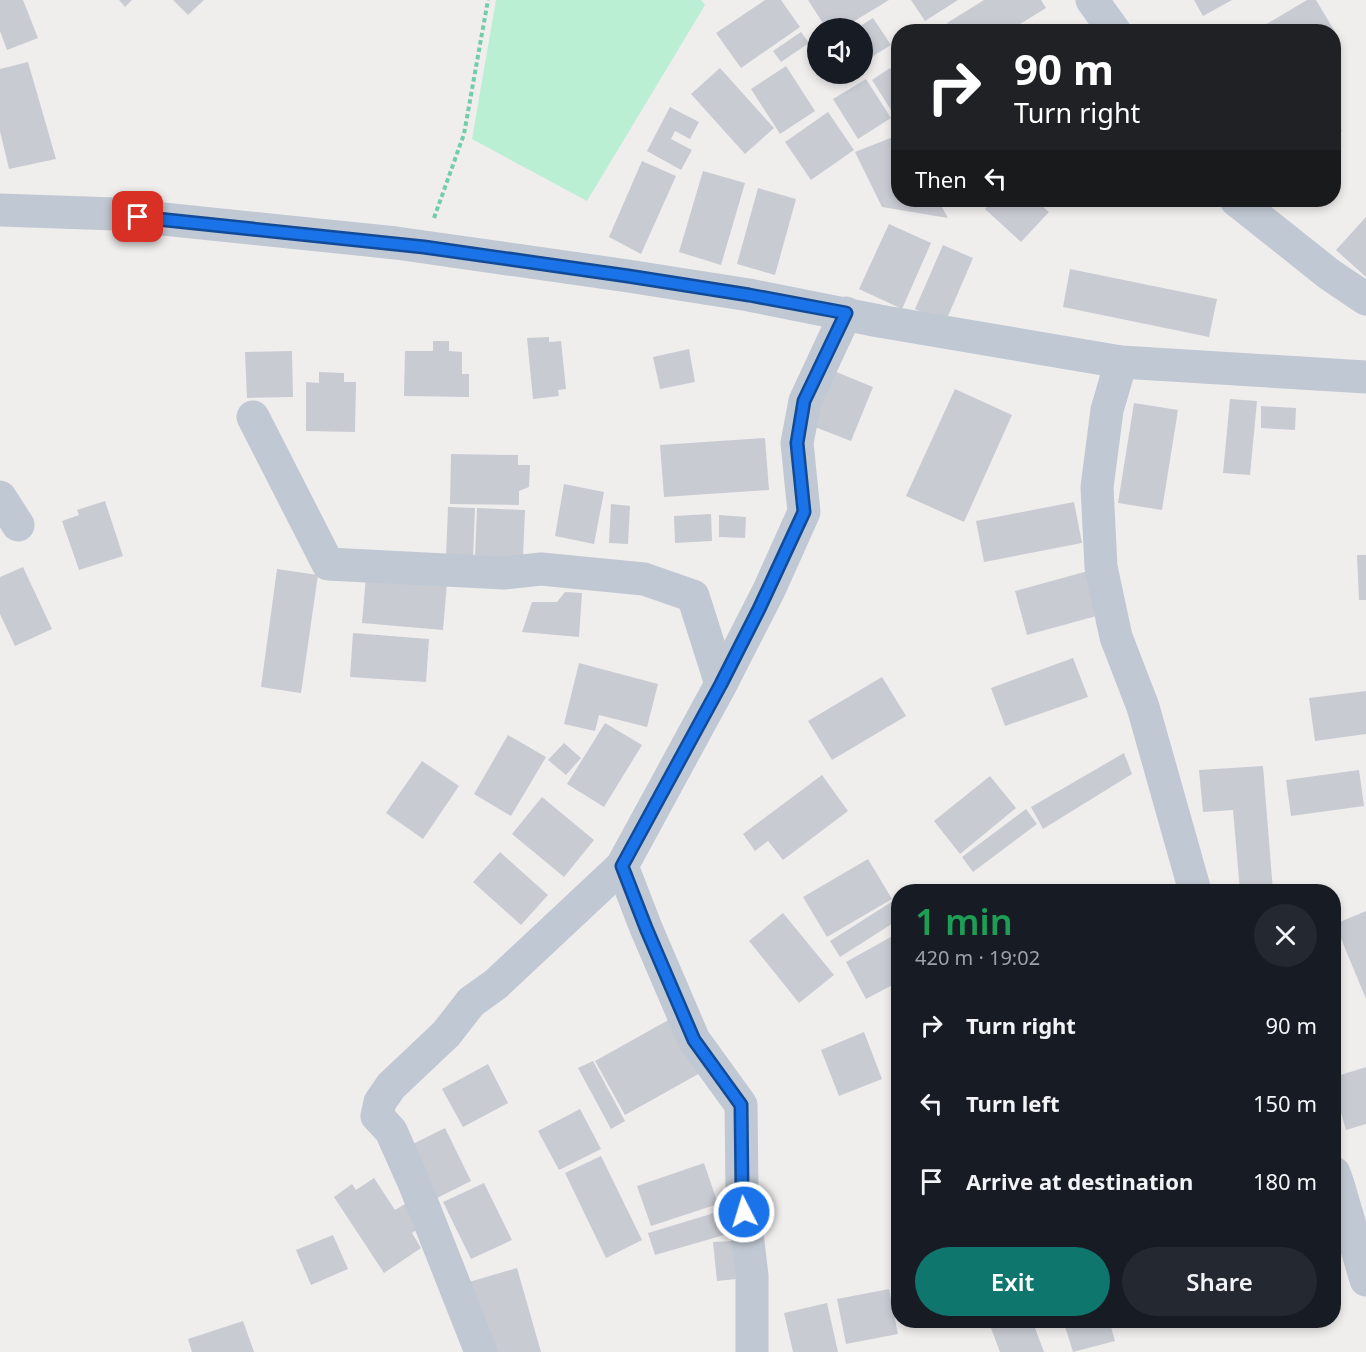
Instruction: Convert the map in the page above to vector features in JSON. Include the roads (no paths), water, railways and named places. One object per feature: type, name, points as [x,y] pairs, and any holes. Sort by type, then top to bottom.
[{"type":"street","points":[[1092,0],[1109,24]]},
{"type":"street","points":[[1245,207],[1329,274],[1366,299]]},
{"type":"street","points":[[0,210],[115,214],[424,247],[749,295],[879,321],[1121,362],[1366,377]]},
{"type":"street","points":[[481,1352],[415,1185],[391,1131],[377,1116],[380,1102],[391,1086],[446,1034],[471,1002],[496,984],[622,866],[721,684],[769,590],[804,512],[797,443],[804,401],[846,313]]},
{"type":"street","points":[[1121,362],[1107,410],[1097,487],[1101,567],[1116,637],[1143,708],[1193,884]]},
{"type":"street","points":[[253,417],[328,564],[504,573],[541,569],[644,579],[693,596],[721,684]]},
{"type":"street","points":[[0,497],[18,525]]},
{"type":"street","points":[[622,866],[694,1040],[741,1105],[742,1190],[752,1276],[752,1352]]},
{"type":"street","points":[[1341,1194],[1366,1280]]}]
